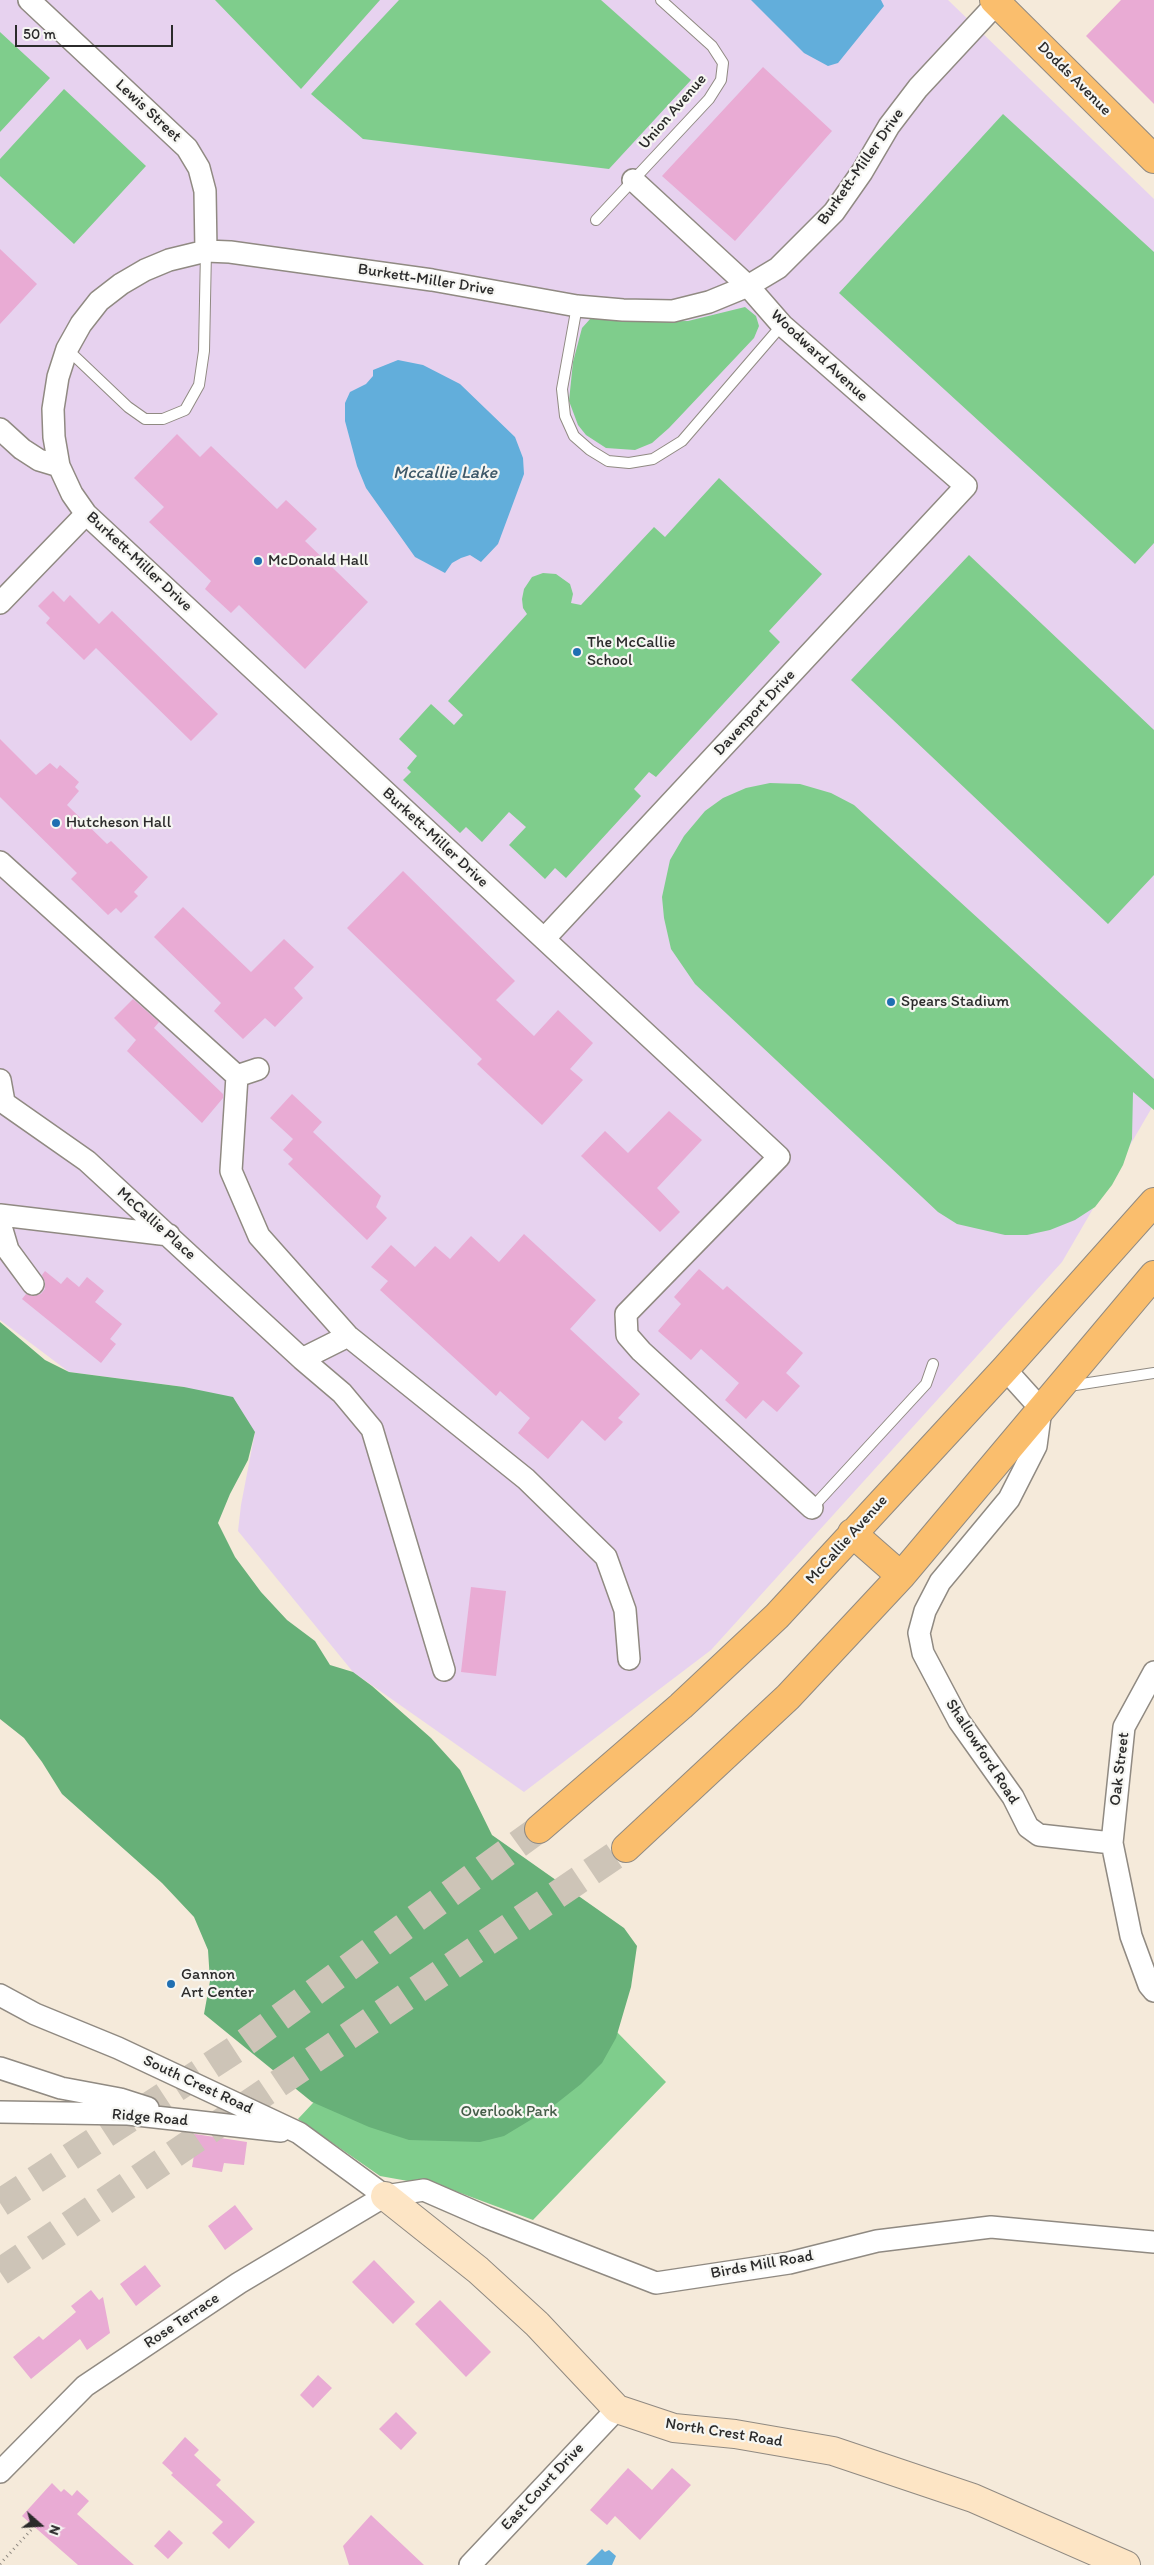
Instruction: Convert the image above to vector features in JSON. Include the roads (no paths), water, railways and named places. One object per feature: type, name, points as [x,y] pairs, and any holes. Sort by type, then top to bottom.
[{"type":"main road","name":"Dodds Avenue","points":[[997,1],[1154,159]]},
{"type":"main road","name":"McCallie Avenue","points":[[539,1829],[681,1706],[777,1616],[1005,1369],[1132,1228],[1154,1200]]},
{"type":"main road","points":[[626,1848],[788,1697],[901,1576],[1154,1275]]},
{"type":"main road","points":[[852,1533],[901,1576]]},
{"type":"street","name":"Lewis Street","points":[[29,0],[187,148],[199,168],[205,191],[206,252]]},
{"type":"street","name":"Burkett-Miller Drive","points":[[812,1508],[641,1351],[627,1335],[626,1314],[779,1157],[86,514],[72,494],[59,466],[54,437],[53,409],[58,378],[67,349],[81,324],[99,301],[121,284],[169,260],[206,252],[230,252],[432,280],[576,306],[673,311],[709,302],[748,286],[778,268],[834,212],[862,172],[890,126],[918,88],[997,1]]},
{"type":"street","name":"Woodward Avenue","points":[[634,180],[748,286],[782,326],[966,486]]},
{"type":"street","points":[[0,428],[31,455],[59,466]]},
{"type":"street","name":"Davenport Drive","points":[[544,939],[966,486]]},
{"type":"street","points":[[0,603],[86,514]]},
{"type":"street","points":[[0,862],[238,1076]]},
{"type":"street","points":[[238,1076],[258,1069]]},
{"type":"street","points":[[238,1076],[231,1171],[259,1236],[348,1336],[526,1479],[606,1557],[625,1610],[629,1659]]},
{"type":"street","points":[[0,1080],[2,1101]]},
{"type":"street","name":"McCallie Place","points":[[2,1101],[87,1161],[302,1359],[342,1393],[372,1429],[444,1670]]},
{"type":"street","points":[[0,1215],[168,1235]]},
{"type":"street","points":[[0,1224],[8,1250],[33,1284]]},
{"type":"street","points":[[302,1359],[348,1336]]},
{"type":"street","points":[[1005,1369],[1041,1409]]},
{"type":"street","name":"Shallowford Road","points":[[1041,1409],[1036,1446],[1009,1499],[940,1582],[925,1611],[919,1633],[923,1653],[959,1721],[1012,1796],[1028,1827],[1040,1835],[1112,1842]]},
{"type":"street","name":"Oak Street","points":[[1112,1842],[1124,1728],[1154,1672]]},
{"type":"street","points":[[1112,1842],[1131,1936],[1149,1985],[1154,1991]]},
{"type":"street","name":"South Crest Road","points":[[0,1995],[35,2014],[118,2048],[299,2133],[384,2196]]},
{"type":"street","points":[[0,2068],[61,2088],[120,2098],[182,2120]]},
{"type":"street","points":[[0,2102],[27,2113]]},
{"type":"street","name":"Ridge Road","points":[[0,2112],[128,2114],[299,2133]]},
{"type":"street","name":"Birds Mill Road","points":[[384,2196],[424,2190],[486,2217],[656,2283],[789,2263],[877,2241],[991,2226],[1154,2242]]},
{"type":"street","name":"North Crest Road","points":[[384,2196],[478,2270],[537,2324],[617,2409],[674,2428],[735,2434],[833,2451],[973,2498],[1114,2562]]},
{"type":"street","name":"Rose Terrace","points":[[0,2472],[85,2386],[239,2283],[384,2196]]},
{"type":"street","name":"East Court Drive","points":[[470,2565],[617,2409]]},
{"type":"lane","name":"Union Avenue","points":[[596,220],[709,99],[721,80],[723,63],[712,46],[661,0]]},
{"type":"lane","points":[[67,349],[128,407],[145,419],[162,419],[185,410],[199,385],[204,351],[206,252]]},
{"type":"lane","points":[[576,306],[562,389],[565,416],[574,436],[590,450],[608,461],[629,463],[652,459],[682,442],[782,326]]},
{"type":"lane","points":[[812,1508],[926,1384],[933,1364]]},
{"type":"lane","points":[[1060,1386],[1106,1382],[1154,1373]]},
{"type":"water","points":[[751,0],[881,0],[884,6],[838,63],[828,66],[804,53]]},
{"type":"water","name":"Mccallie Lake","points":[[398,360],[423,365],[460,384],[515,437],[523,458],[524,474],[498,544],[481,562],[470,555],[452,563],[445,573],[415,557],[366,488],[357,466],[345,421],[345,403],[350,392],[366,384],[373,376],[373,370]]},
{"type":"water","points":[[602,2549],[605,2552],[609,2550],[616,2556],[612,2565],[586,2565]]},
{"type":"tunnel","points":[[0,2203],[236,2049],[539,1829]]},
{"type":"tunnel","points":[[0,2272],[626,1848]]},
{"type":"place","name":"McDonald Hall","points":[[258,561]]},
{"type":"place","name":"The McCallie School","points":[[577,652]]},
{"type":"place","name":"Hutcheson Hall","points":[[56,823]]},
{"type":"place","name":"Spears Stadium","points":[[891,1002]]},
{"type":"place","name":"Gannon Art Center","points":[[171,1984]]},
{"type":"park label","name":"Overlook Park","points":[[509,2112]]}]
